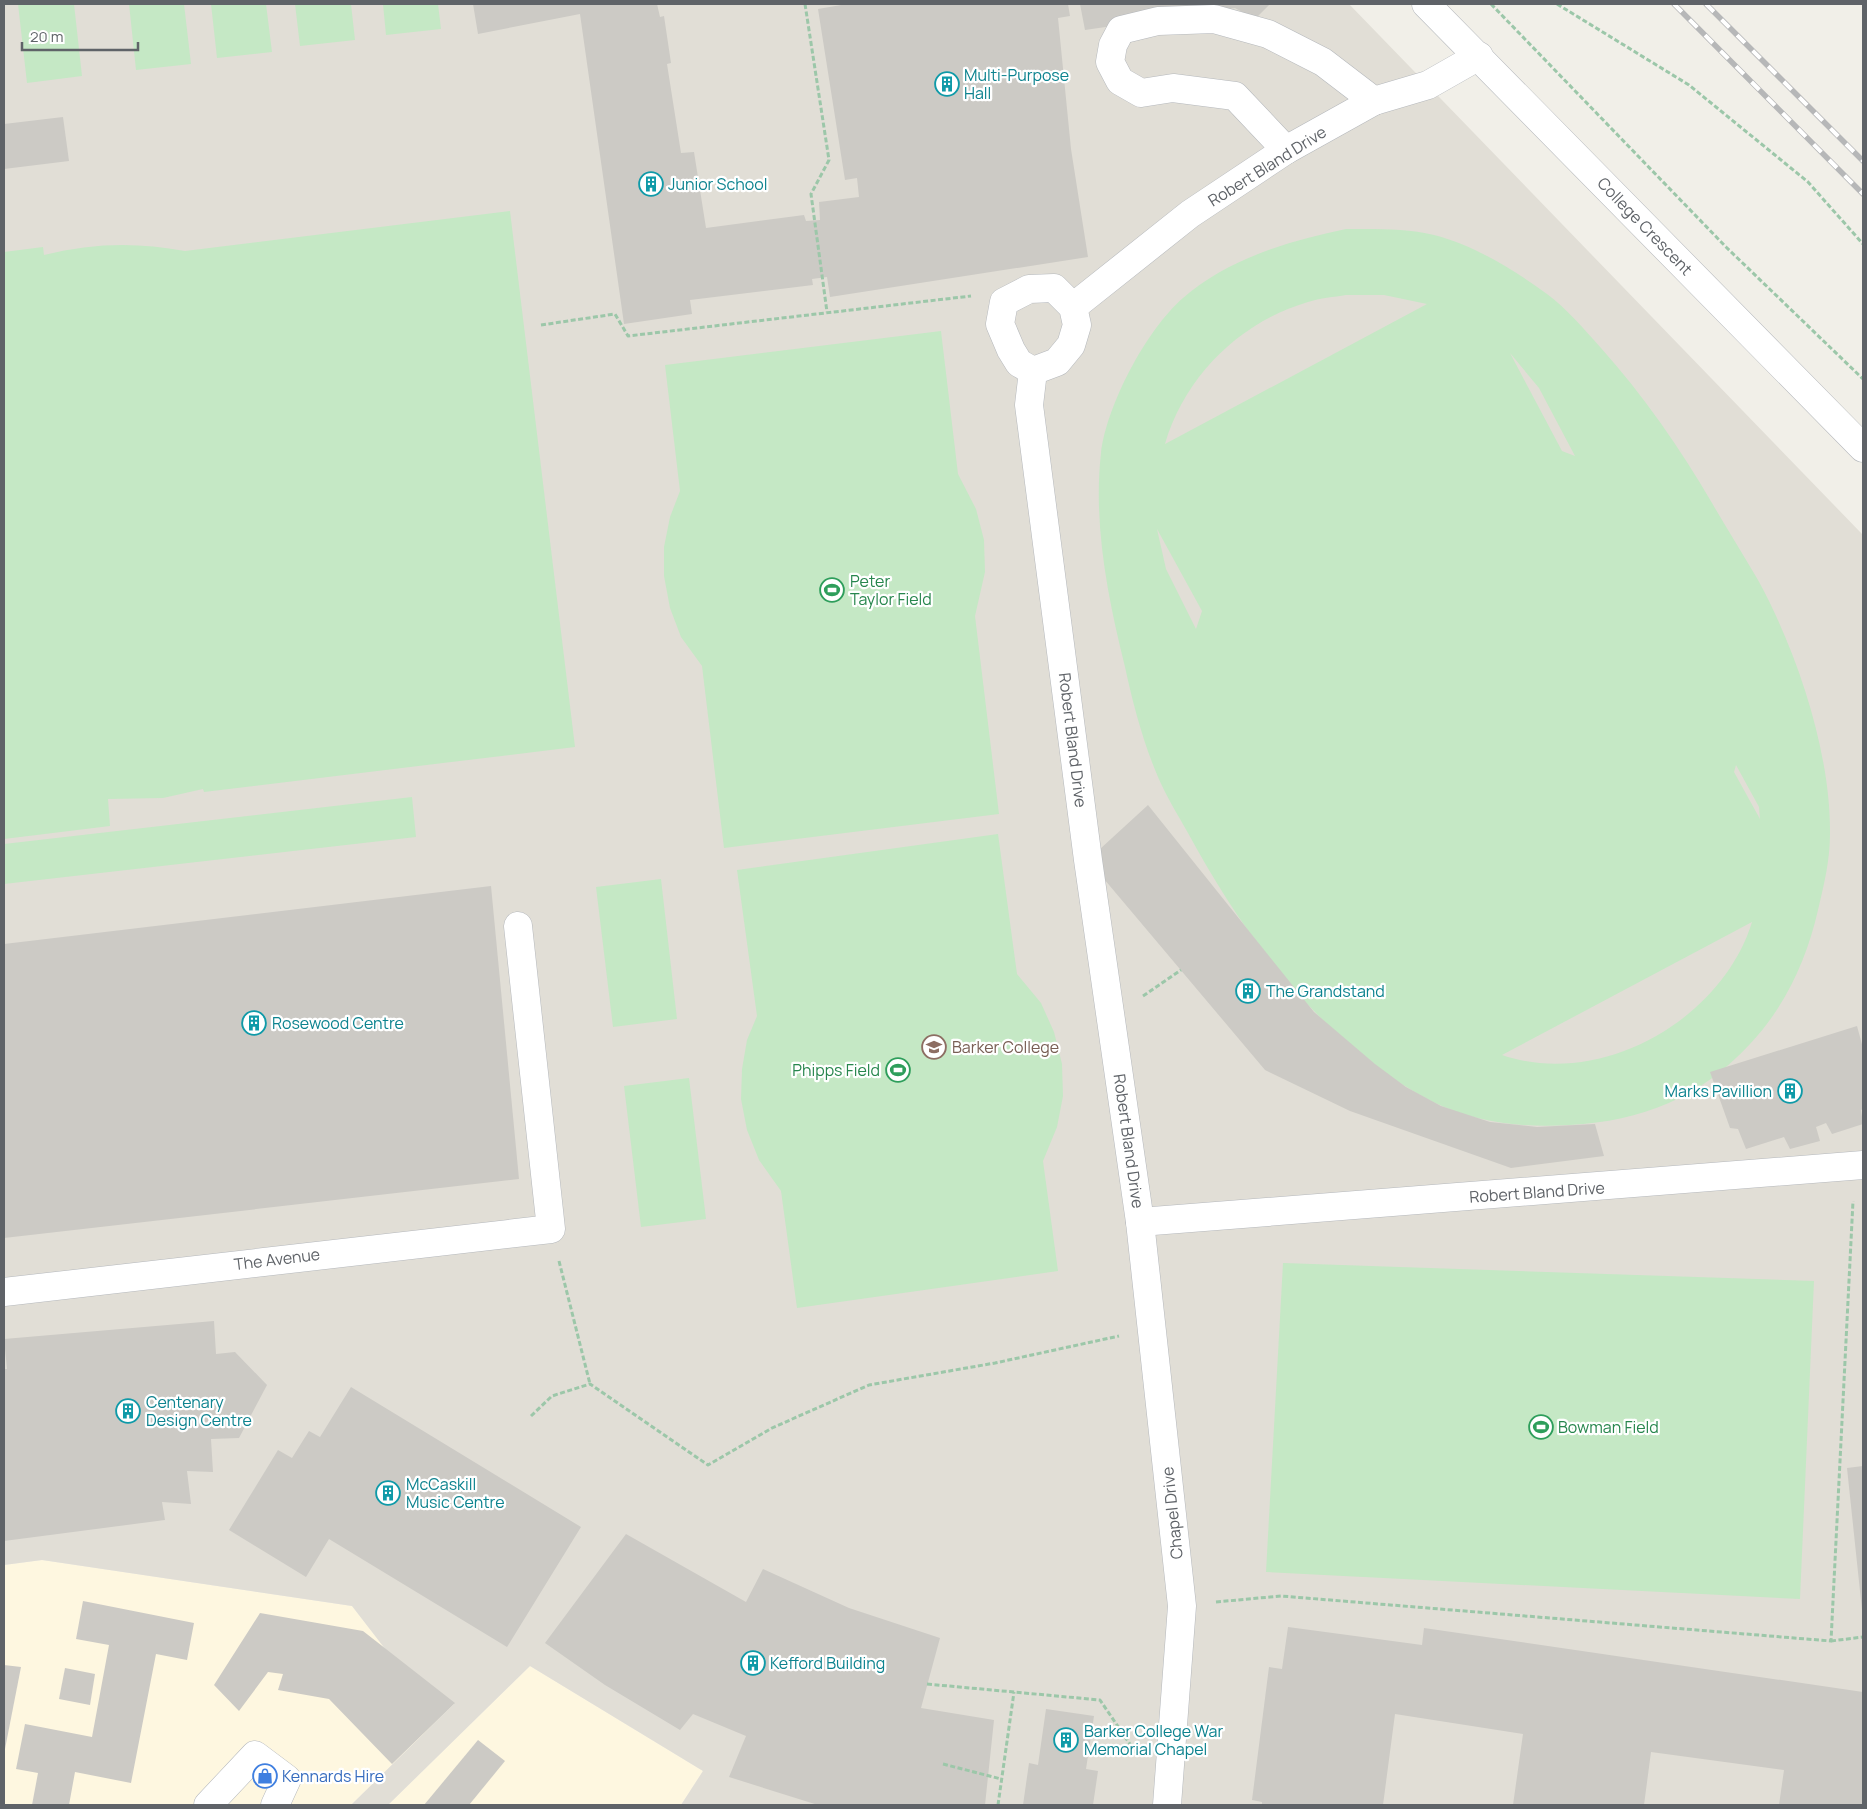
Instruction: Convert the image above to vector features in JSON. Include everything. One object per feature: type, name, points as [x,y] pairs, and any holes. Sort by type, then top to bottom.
[{"type":"street","name":"College Crescent","points":[[1426,4],[1863,448]]},
{"type":"street","points":[[1286,150],[1235,96],[1173,88],[1141,93],[1120,81],[1110,62],[1113,45],[1121,30],[1158,22],[1214,19],[1268,34],[1323,62],[1374,101]]},
{"type":"street","name":"Robert Bland Drive","points":[[1073,307],[1190,214],[1286,150],[1374,101],[1428,85],[1479,56]]},
{"type":"street","points":[[1054,288],[1073,307],[1077,325],[1071,345],[1057,362],[1034,371],[1019,363],[1000,324],[1004,302],[1029,289],[1054,288]]},
{"type":"street","name":"Robert Bland Drive","points":[[1034,371],[1029,406],[1140,1222],[1859,1166]]},
{"type":"street","points":[[518,926],[551,1229]]},
{"type":"street","name":"Chapel Drive","points":[[1140,1222],[1182,1606],[1167,1802]]},
{"type":"street","name":"The Avenue","points":[[4,1292],[551,1229]]},
{"type":"street","points":[[208,1805],[255,1755],[287,1778],[275,1805]]},
{"type":"path","points":[[805,4],[829,160],[811,194],[827,312]]},
{"type":"path","points":[[1491,4],[1726,247],[1863,379]]},
{"type":"path","points":[[1557,4],[1689,85],[1808,182],[1863,244]]},
{"type":"path","points":[[541,325],[615,314],[628,336],[970,296],[1004,302]]},
{"type":"path","points":[[1110,1010],[1149,994],[1181,970]]},
{"type":"path","points":[[1831,1641],[1859,1166]]},
{"type":"path","points":[[551,1229],[590,1384],[708,1465],[772,1428],[869,1385],[995,1363],[1152,1328]]},
{"type":"path","points":[[531,1416],[552,1396],[590,1384]]},
{"type":"path","points":[[1182,1606],[1281,1596],[1831,1641],[1863,1636]]},
{"type":"path","points":[[928,1684],[1100,1700],[1167,1802]]},
{"type":"path","points":[[998,1805],[1014,1692]]},
{"type":"path","points":[[943,1764],[1001,1779]]},
{"type":"shaded area","name":"Barker College","points":[[4,4],[1349,4],[1863,535],[1863,1805],[681,1805],[703,1771],[530,1666],[388,1805],[351,1805],[454,1704],[403,1672],[352,1606],[42,1560],[4,1565]]},
{"type":"shaded area","points":[[42,1560],[352,1606],[403,1672],[455,1703],[351,1805],[4,1805],[4,1565]]},
{"type":"shaded area","points":[[530,1666],[703,1771],[681,1805],[388,1805]]},
{"type":"green space","points":[[18,4],[74,4],[82,76],[27,83]]},
{"type":"green space","points":[[129,4],[184,4],[191,64],[136,70]]},
{"type":"green space","points":[[211,4],[266,4],[272,52],[217,58]]},
{"type":"green space","points":[[295,4],[351,4],[355,40],[300,46]]},
{"type":"green space","points":[[383,4],[438,4],[441,29],[386,35]]},
{"type":"green space","points":[[510,211],[575,747],[204,792],[203,789],[163,798],[108,799],[110,826],[4,839],[4,252],[43,247],[44,255],[80,248],[114,245],[149,246],[185,251]]},
{"type":"green space","points":[[1346,229],[1413,231],[1449,239],[1493,259],[1521,276],[1547,294],[1575,319],[1617,366],[1646,403],[1700,482],[1758,580],[1786,638],[1798,670],[1818,737],[1829,803],[1829,853],[1818,910],[1808,946],[1784,998],[1763,1030],[1750,1044],[1711,1079],[1668,1103],[1645,1112],[1596,1123],[1552,1126],[1517,1125],[1483,1119],[1466,1115],[1433,1102],[1394,1079],[1357,1052],[1291,986],[1235,912],[1168,798],[1143,737],[1131,695],[1113,615],[1101,534],[1099,480],[1101,453],[1111,413],[1142,348],[1155,329],[1183,298],[1219,272],[1260,253],[1302,239]],"holes":[[[1346,295],[1384,295],[1427,304],[1165,444],[1174,419],[1186,396],[1201,374],[1218,355],[1260,323],[1283,311],[1322,299]],[[1510,353],[1539,388],[1575,456],[1562,451]],[[1157,529],[1202,611],[1196,629],[1166,569]],[[1736,765],[1759,807],[1760,819],[1734,772]],[[1752,922],[1737,957],[1714,989],[1686,1016],[1652,1038],[1616,1054],[1578,1062],[1540,1063],[1502,1055]]]},
{"type":"green space","name":"Peter Taylor Field","points":[[941,331],[958,474],[976,509],[984,540],[985,572],[975,616],[999,814],[724,848],[702,666],[681,637],[670,608],[664,576],[664,547],[670,517],[680,491],[665,365]]},
{"type":"green space","points":[[412,797],[416,837],[4,884],[4,844]]},
{"type":"green space","name":"Phipps Field","points":[[998,834],[1017,974],[1041,1003],[1054,1032],[1062,1064],[1063,1096],[1057,1127],[1043,1161],[1058,1271],[797,1308],[781,1191],[759,1160],[747,1130],[741,1099],[742,1069],[747,1040],[757,1016],[737,870]]},
{"type":"green space","points":[[661,879],[677,1019],[613,1027],[596,887]]},
{"type":"green space","points":[[689,1078],[706,1219],[641,1227],[624,1086]]},
{"type":"green space","name":"Bowman Field","points":[[1283,1263],[1814,1281],[1800,1599],[1266,1572]]},
{"type":"building","points":[[473,4],[657,4],[660,17],[664,16],[671,63],[667,64],[681,153],[694,152],[706,228],[804,215],[806,221],[820,220],[819,202],[859,197],[857,178],[845,180],[818,9],[847,4],[1068,4],[1070,16],[1058,18],[1071,149],[1088,257],[830,297],[827,277],[812,279],[813,285],[690,300],[692,314],[624,324],[580,14],[478,34]]},
{"type":"building","points":[[1080,4],[1270,4],[1255,19],[1235,8],[1085,30]]},
{"type":"building","points":[[63,117],[69,161],[4,169],[4,124]]},
{"type":"building","name":"The Grandstand","points":[[1148,805],[1314,1012],[1375,1064],[1406,1087],[1441,1106],[1490,1122],[1537,1127],[1595,1124],[1604,1156],[1511,1168],[1350,1111],[1265,1070],[1088,860]]},
{"type":"building","name":"Rosewood Centre","points":[[491,886],[519,1179],[4,1238],[4,944]]},
{"type":"building","name":"Marks Pavillion","points":[[1857,1026],[1863,1048],[1863,1109],[1861,1110],[1863,1124],[1832,1134],[1826,1123],[1816,1127],[1820,1141],[1790,1149],[1784,1137],[1746,1149],[1738,1129],[1730,1128],[1710,1072]]},
{"type":"building","name":"Centenary Design Centre","points":[[214,1321],[216,1354],[235,1352],[267,1385],[239,1438],[211,1439],[213,1472],[187,1471],[191,1504],[162,1502],[165,1520],[4,1541],[4,1369],[7,1369],[4,1339]]},
{"type":"building","name":"McCaskill Music Centre","points":[[351,1387],[581,1527],[507,1647],[329,1539],[306,1577],[229,1530],[278,1450],[292,1458],[309,1431],[320,1437]]},
{"type":"building","points":[[1863,1466],[1863,1610],[1862,1610],[1847,1468]]},
{"type":"building","name":"Kefford Building","points":[[626,1534],[746,1602],[763,1569],[849,1608],[940,1638],[921,1708],[994,1720],[985,1805],[818,1805],[729,1777],[746,1736],[693,1714],[680,1730],[605,1685],[545,1643]]},
{"type":"building","points":[[83,1601],[194,1623],[187,1660],[156,1654],[131,1783],[75,1772],[69,1805],[32,1805],[38,1773],[16,1769],[25,1724],[92,1737],[109,1645],[76,1639]]},
{"type":"building","points":[[260,1613],[363,1631],[455,1703],[392,1764],[329,1699],[278,1690],[283,1674],[268,1672],[239,1711],[214,1685]]},
{"type":"building","points":[[1288,1627],[1422,1645],[1424,1628],[1863,1692],[1863,1805],[1779,1805],[1784,1770],[1651,1752],[1644,1805],[1513,1805],[1523,1734],[1395,1714],[1383,1805],[1262,1805],[1262,1802],[1252,1800],[1269,1667],[1282,1669]]},
{"type":"building","points":[[4,1665],[21,1667],[5,1749],[4,1748]]},
{"type":"building","points":[[65,1668],[95,1674],[90,1705],[59,1699]]},
{"type":"building","name":"Barker College War Memorial Chapel","points":[[1046,1709],[1094,1716],[1086,1769],[1098,1771],[1093,1805],[1023,1805],[1029,1763],[1038,1765]]},
{"type":"building","points":[[478,1740],[505,1761],[469,1805],[424,1805]]},
{"type":"railway","points":[[1674,4],[1863,194]]},
{"type":"railway","points":[[1706,4],[1863,161]]},
{"type":"place","name":"Multi-Purpose Hall","points":[[947,84]]},
{"type":"place","name":"Junior School","points":[[651,184]]},
{"type":"place","name":"Peter Taylor Field","points":[[832,590]]},
{"type":"place","name":"The Grandstand","points":[[1248,991]]},
{"type":"place","name":"Rosewood Centre","points":[[254,1023]]},
{"type":"place","name":"Barker College","points":[[934,1047]]},
{"type":"place","name":"Phipps Field","points":[[898,1070]]},
{"type":"place","name":"Marks Pavillion","points":[[1790,1091]]},
{"type":"place","name":"Centenary Design Centre","points":[[128,1411]]},
{"type":"place","name":"Bowman Field","points":[[1541,1427]]},
{"type":"place","name":"McCaskill Music Centre","points":[[388,1493]]},
{"type":"place","name":"Kefford Building","points":[[753,1663]]},
{"type":"place","name":"Barker College War Memorial Chapel","points":[[1066,1740]]},
{"type":"place","name":"Kennards Hire","points":[[265,1776]]}]
